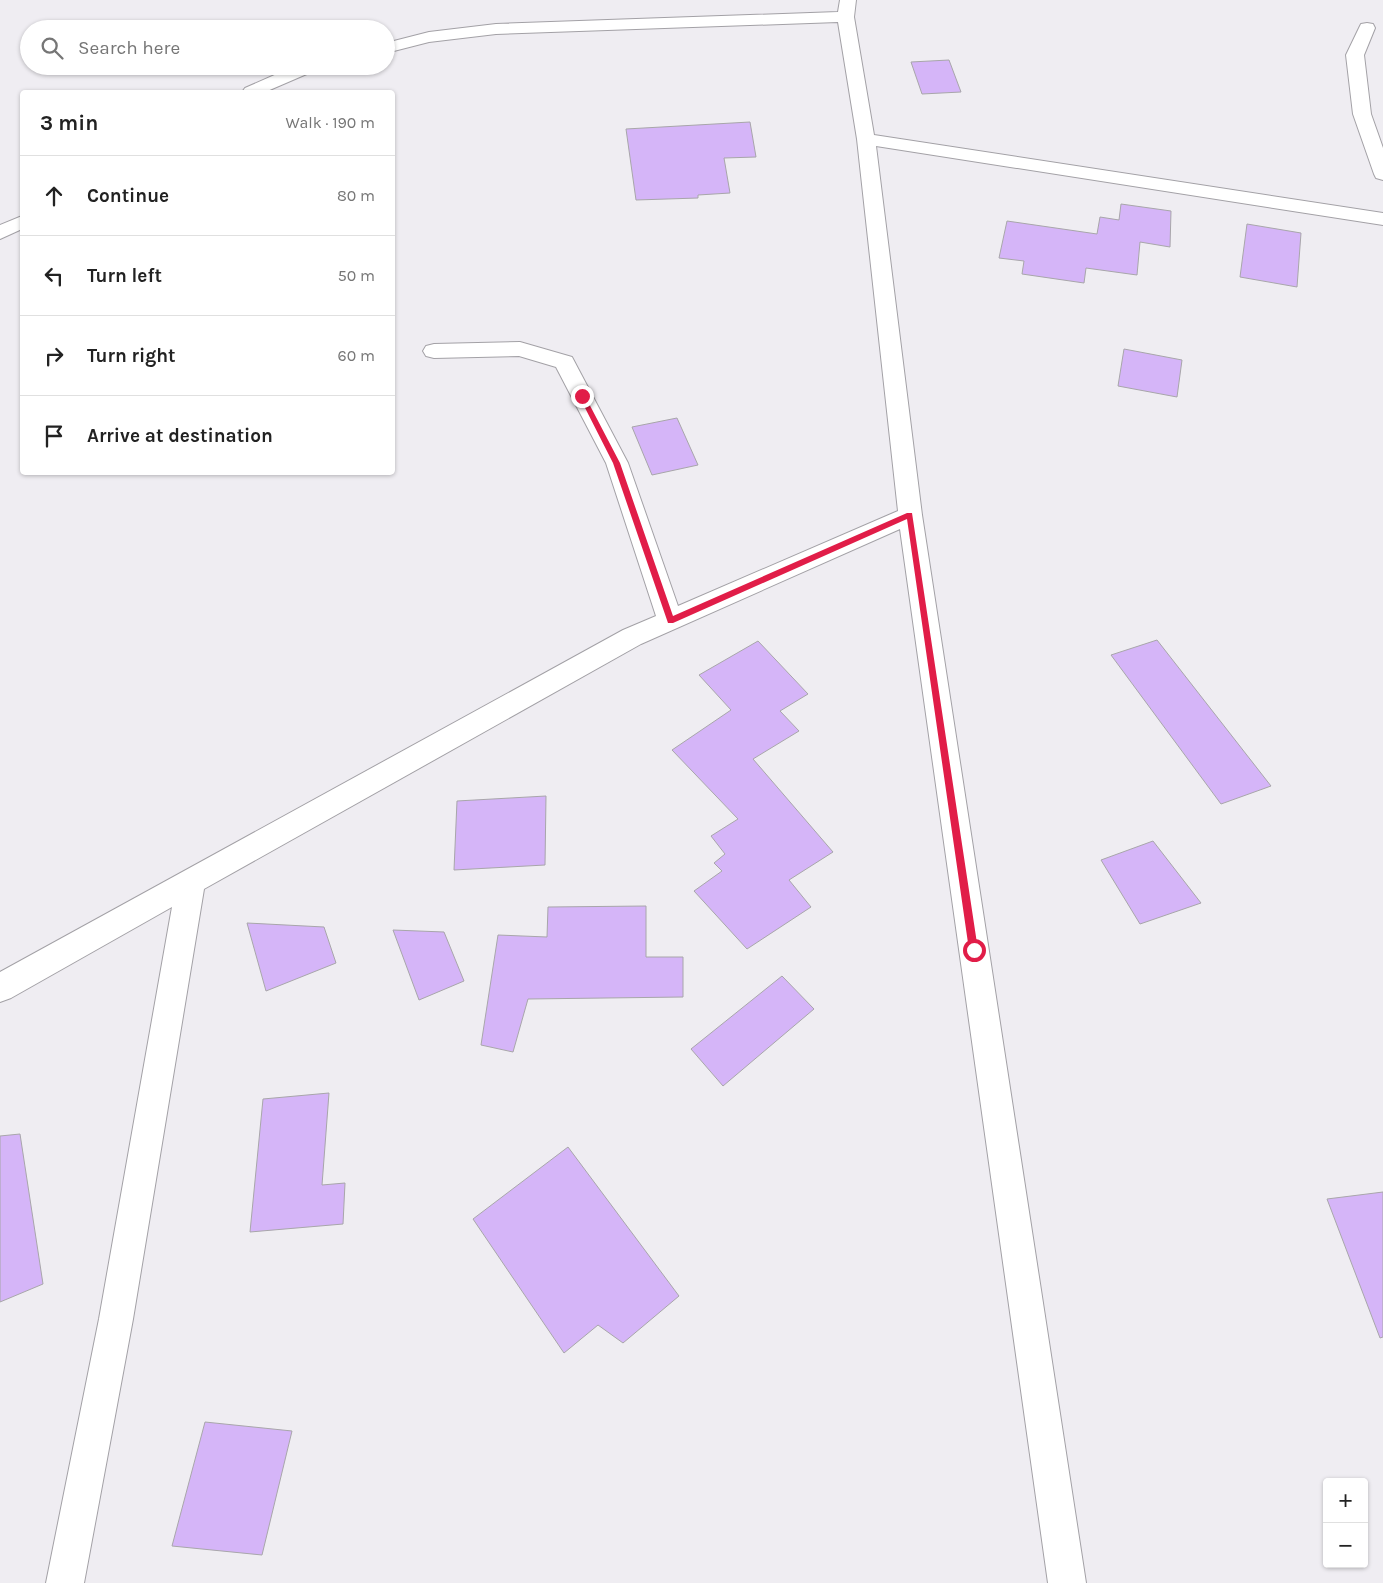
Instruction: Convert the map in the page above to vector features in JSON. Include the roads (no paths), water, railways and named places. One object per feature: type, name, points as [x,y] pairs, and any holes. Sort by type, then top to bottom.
[{"type":"street","points":[[395,46],[429,37],[496,29],[847,8],[866,139],[910,515],[1067,1583]]},
{"type":"street","points":[[1367,28],[1355,55],[1362,114],[1383,174]]},
{"type":"street","points":[[256,90],[290,75]]},
{"type":"street","points":[[866,139],[1383,219]]},
{"type":"street","points":[[0,232],[20,223]]},
{"type":"street","points":[[434,351],[520,349],[564,362],[617,463],[670,621]]},
{"type":"street","points":[[0,988],[632,637],[910,515]]},
{"type":"street","points":[[65,1583],[116,1319],[191,882]]}]
